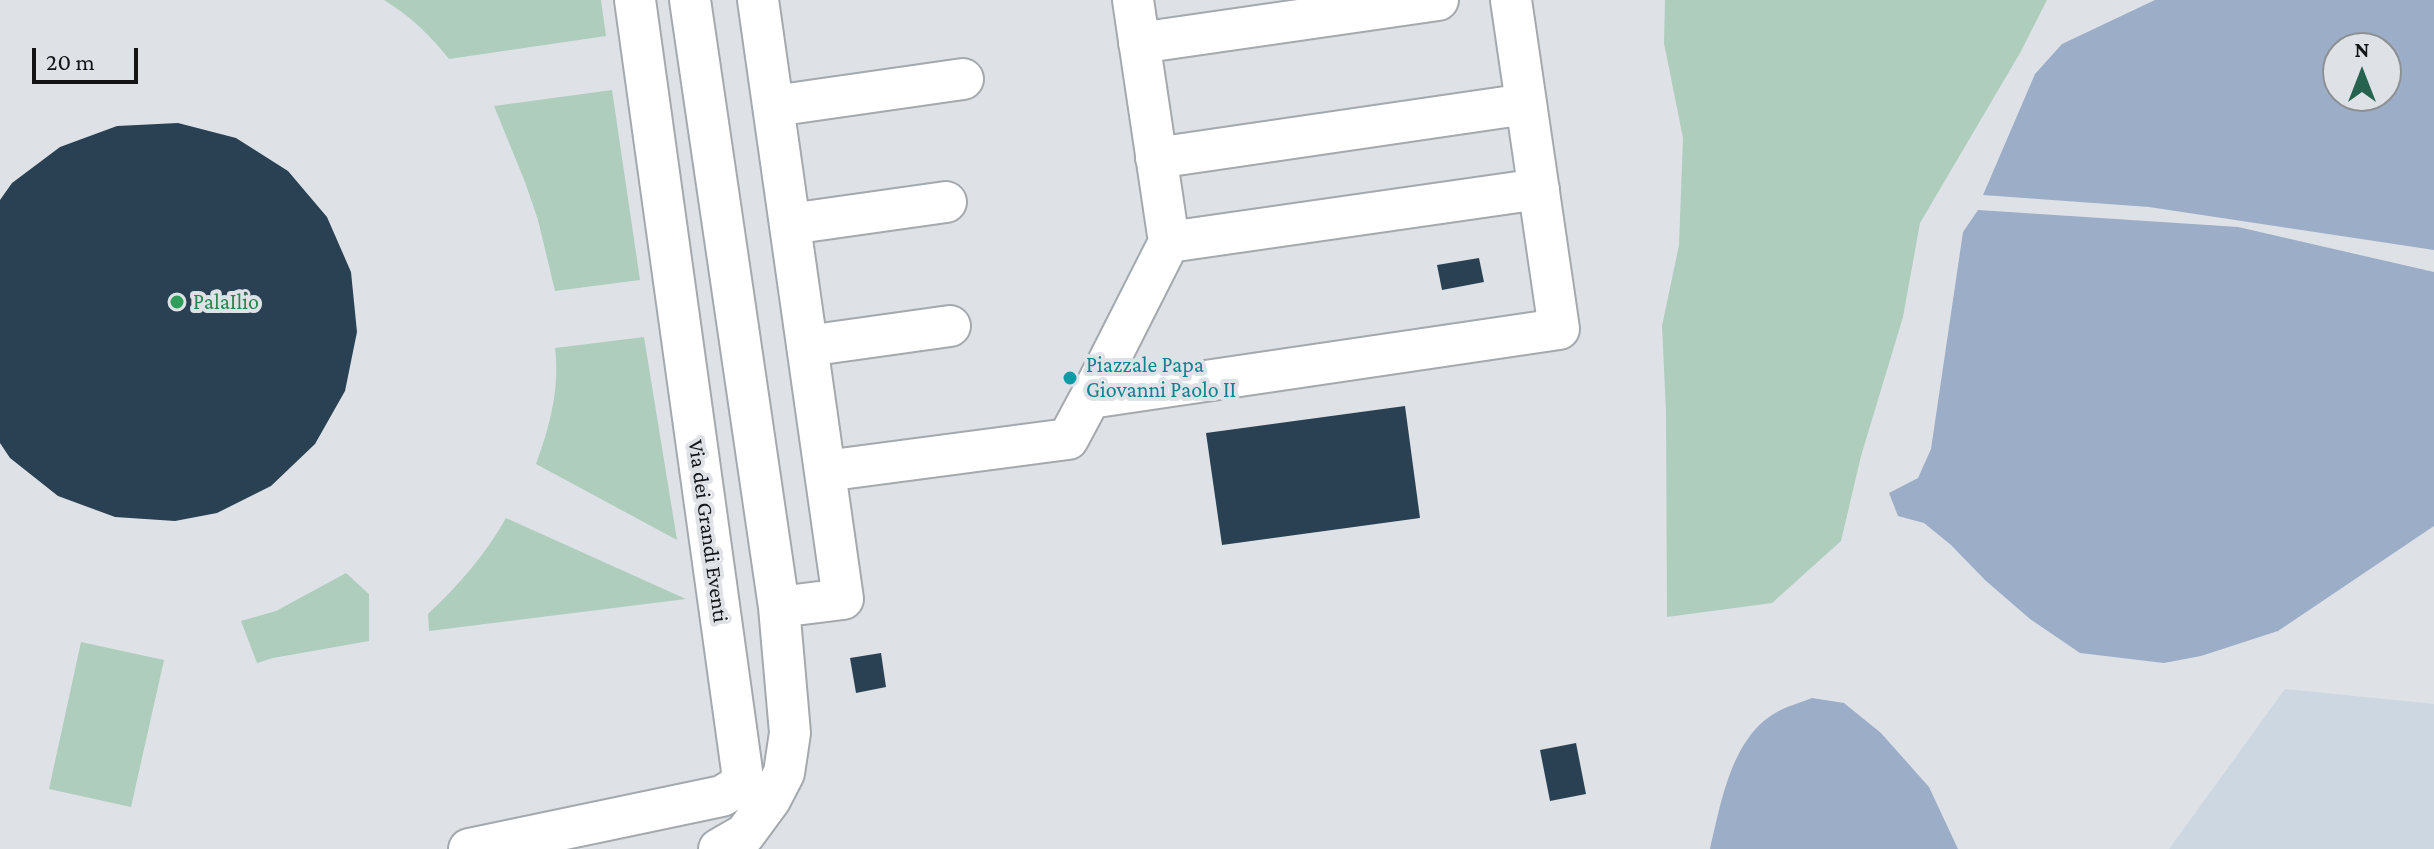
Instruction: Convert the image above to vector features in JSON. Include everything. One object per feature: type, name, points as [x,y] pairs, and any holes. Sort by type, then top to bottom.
[{"type":"street","name":"Via dei Grandi Eventi","points":[[469,849],[722,796],[740,785],[740,755],[635,0]]},
{"type":"street","points":[[690,0],[779,607],[790,733],[784,773],[770,800],[745,834],[719,849]]},
{"type":"street","points":[[758,0],[843,599],[779,607]]},
{"type":"street","points":[[825,471],[1068,439],[1169,242],[1133,0]]},
{"type":"street","points":[[1139,43],[1438,0]]},
{"type":"street","points":[[1090,398],[1559,329],[1511,0]]},
{"type":"street","points":[[774,106],[963,79]]},
{"type":"street","points":[[1156,158],[1526,104]]},
{"type":"street","points":[[1169,242],[1539,189]]},
{"type":"street","points":[[790,224],[946,202]]},
{"type":"street","points":[[677,304],[733,296]]},
{"type":"street","points":[[807,346],[950,326]]},
{"type":"shaded area","points":[[2285,689],[2434,704],[2434,849],[2169,849]]},
{"type":"green space","points":[[384,0],[601,0],[606,36],[449,59],[419,26]]},
{"type":"green space","points":[[1665,0],[2047,0],[2020,53],[1920,223],[1903,317],[1861,456],[1841,541],[1772,603],[1667,617],[1666,412],[1662,326],[1679,245],[1683,138],[1664,43]]},
{"type":"green space","points":[[612,90],[640,280],[555,291],[538,220],[494,106]]},
{"type":"green space","points":[[644,337],[677,540],[536,464],[553,407],[555,348]]},
{"type":"green space","points":[[506,518],[686,599],[429,631],[428,614],[471,569]]},
{"type":"green space","points":[[346,573],[369,594],[369,641],[257,663],[241,621],[276,611]]},
{"type":"green space","points":[[81,642],[164,660],[131,807],[49,789]]},
{"type":"water","points":[[2155,0],[2434,0],[2434,250],[2149,207],[1983,195],[2035,74],[2062,44]]},
{"type":"water","points":[[1978,210],[2238,227],[2434,272],[2434,526],[2278,631],[2201,656],[2164,663],[2080,653],[2030,619],[1924,523],[1898,516],[1889,493],[1918,478],[1931,449],[1963,232]]},
{"type":"water","points":[[1812,698],[1844,703],[1881,733],[1929,787],[1958,849],[1710,849],[1724,792],[1738,754],[1761,723],[1789,706]]},
{"type":"building","name":"PalaIlio","points":[[178,123],[236,138],[288,171],[327,217],[351,272],[357,332],[345,391],[315,444],[271,486],[217,513],[175,521],[115,517],[58,496],[10,458],[0,443],[0,200],[12,183],[60,147],[117,126]]},
{"type":"building","points":[[1479,258],[1484,282],[1442,290],[1437,265]]},
{"type":"building","points":[[1405,406],[1420,518],[1222,545],[1206,433]]},
{"type":"building","points":[[881,653],[886,687],[856,693],[850,658]]},
{"type":"building","points":[[1576,743],[1586,794],[1550,801],[1540,750]]},
{"type":"place","name":"PalaIlio","points":[[177,302]]},
{"type":"place","name":"Piazzale Papa Giovanni Paolo II","points":[[1070,378]]}]
